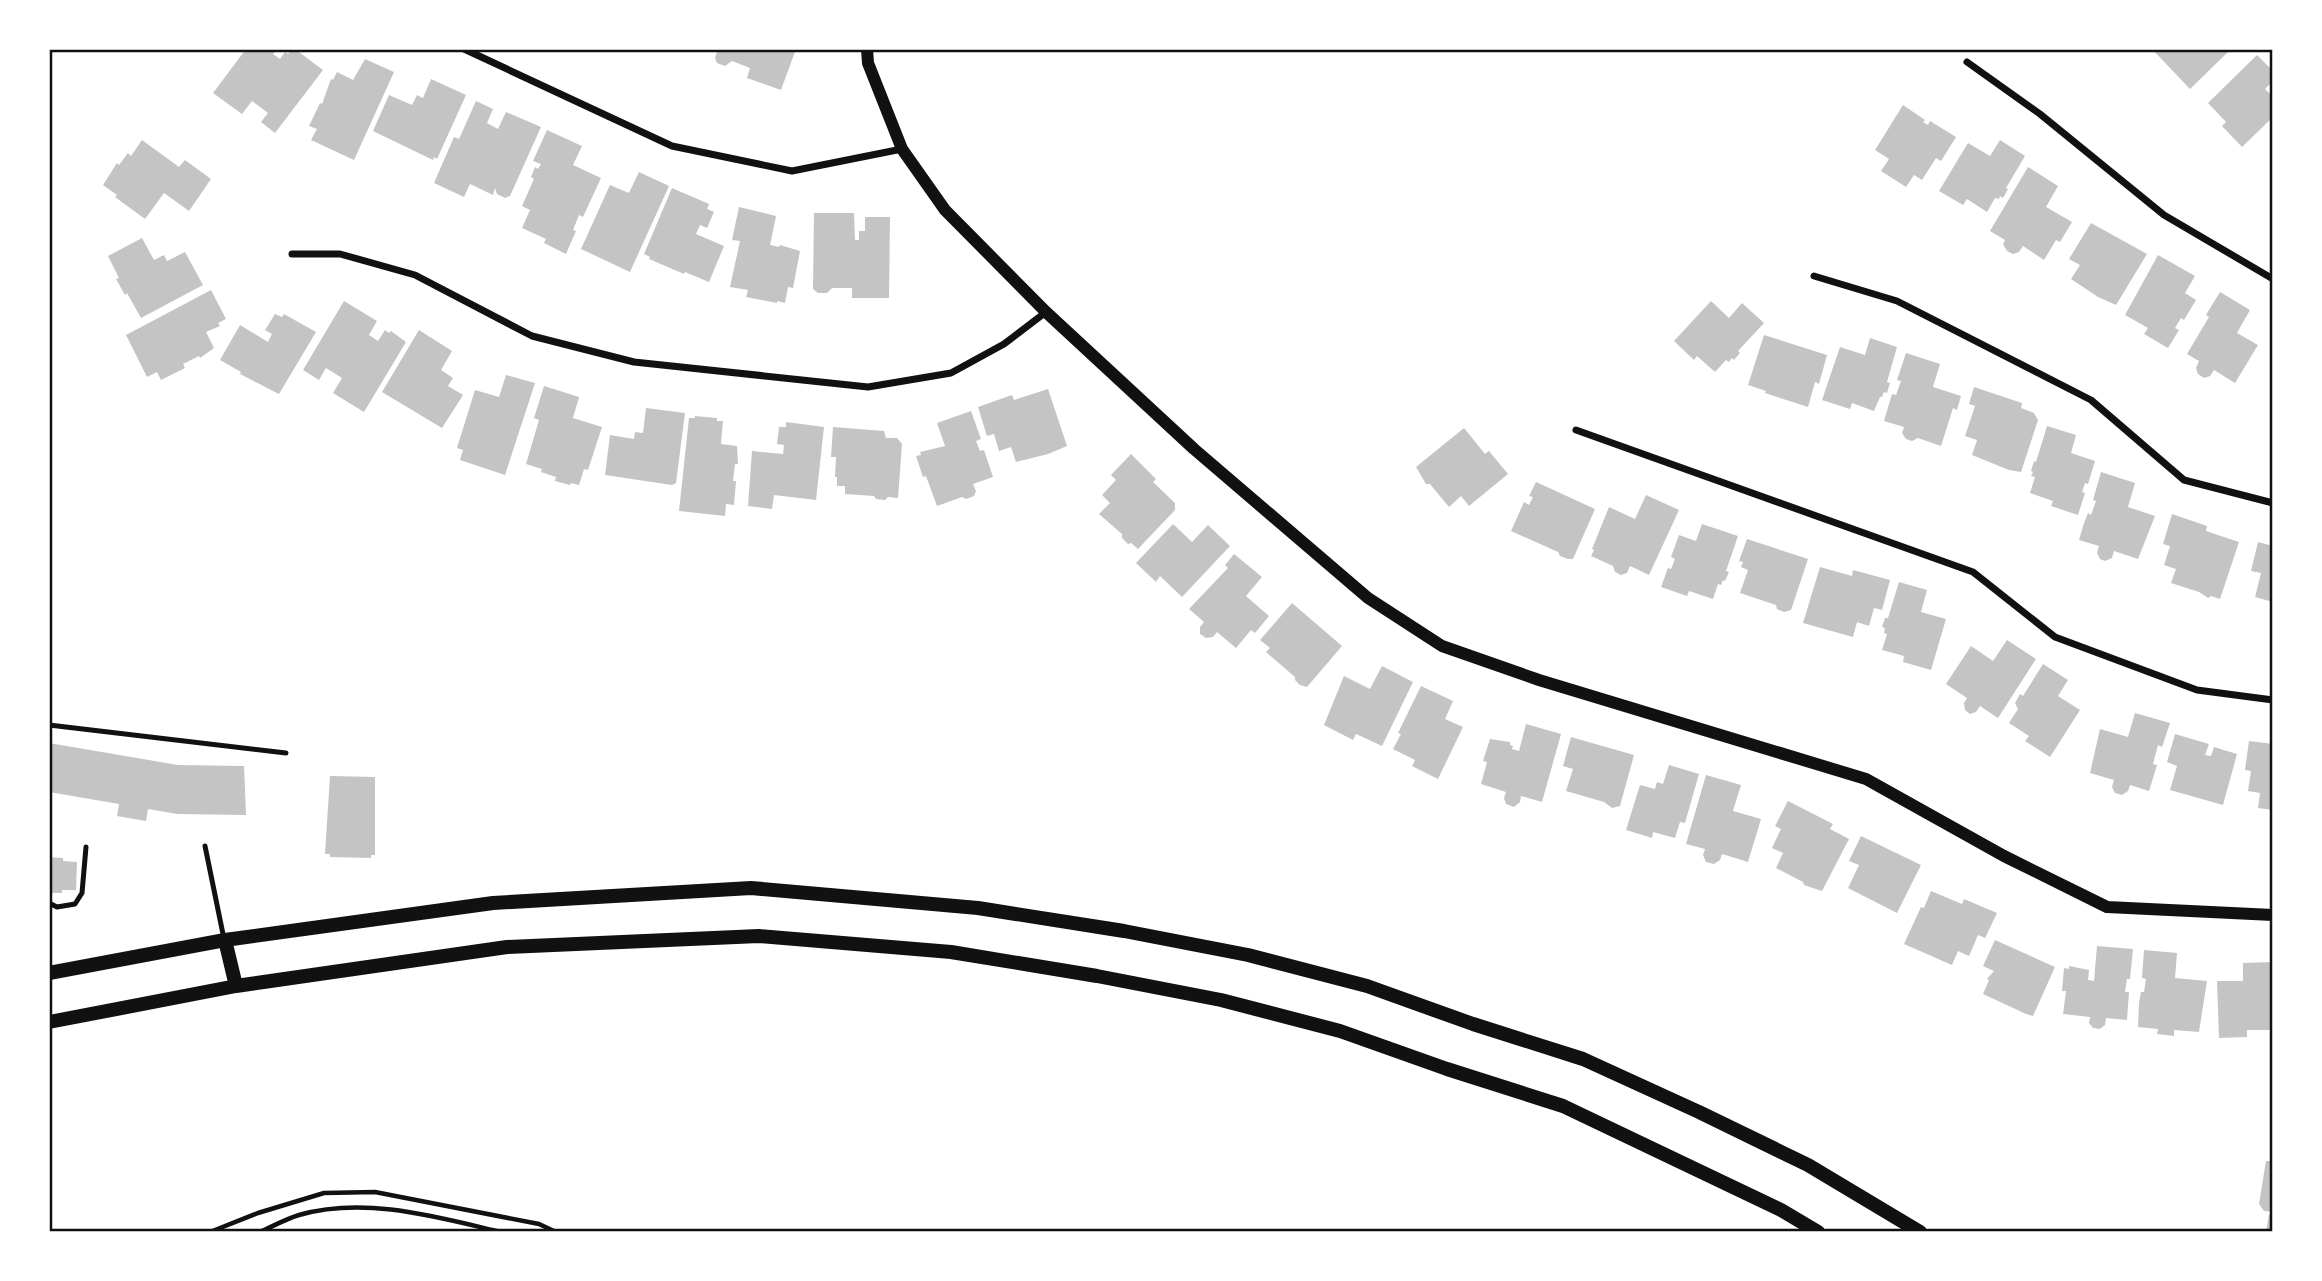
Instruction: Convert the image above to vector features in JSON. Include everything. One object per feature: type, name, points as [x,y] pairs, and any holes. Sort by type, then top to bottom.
[{"type":"main road","points":[[49,973],[225,940],[494,903],[751,888],[978,908],[1248,955],[1367,986],[1583,1059],[1808,1165],[1920,1232]]},
{"type":"main road","points":[[49,1022],[236,986],[520,946],[760,936],[951,953],[1097,976],[1221,1000],[1340,1031],[1563,1106],[1781,1210],[1818,1232]]},
{"type":"main road","points":[[225,940],[236,986]]},
{"type":"street","points":[[464,49],[673,146],[792,171],[902,149]]},
{"type":"street","points":[[867,49],[868,64],[902,149],[945,210],[1045,312],[1194,449],[1368,598],[1442,646],[1539,680],[1866,779],[2004,856],[2107,907],[2273,915]]},
{"type":"street","points":[[1967,62],[2040,114],[2165,215],[2273,279]]},
{"type":"street","points":[[292,254],[340,254],[415,275],[532,336],[634,362],[868,387],[951,373],[1004,344],[1045,312]]},
{"type":"street","points":[[1814,276],[1897,301],[2091,400],[2184,480],[2273,503]]},
{"type":"street","points":[[1576,430],[1973,572],[2055,638],[2197,690],[2273,700]]},
{"type":"lane","points":[[49,725],[286,754]]},
{"type":"lane","points":[[205,846],[225,940]]},
{"type":"lane","points":[[49,903],[57,907],[75,904],[82,893],[86,847]]},
{"type":"path","points":[[210,1232],[258,1213],[324,1193],[375,1192],[539,1224],[556,1232]]},
{"type":"path","points":[[260,1232],[300,1215],[359,1206],[408,1212],[501,1232]]},
{"type":"building","points":[[246,49],[277,49],[273,54],[280,59],[285,52],[288,54],[295,49],[323,70],[275,133],[261,122],[268,113],[252,101],[242,114],[213,93]]},
{"type":"building","points":[[718,49],[796,49],[781,90],[747,78],[750,68],[732,61],[725,66],[717,63],[715,58]]},
{"type":"building","points":[[2152,49],[2225,49],[2228,52],[2190,89]]},
{"type":"building","points":[[2257,55],[2273,71],[2273,81],[2265,89],[2273,97],[2273,117],[2242,147],[2222,126],[2226,122],[2208,103]]},
{"type":"building","points":[[365,59],[394,72],[354,160],[311,140],[317,129],[309,126],[320,103],[322,104],[331,79],[333,80],[337,72],[353,80]]},
{"type":"building","points":[[431,79],[466,95],[437,159],[434,157],[433,160],[373,131],[389,95],[412,105],[417,95],[423,98]]},
{"type":"building","points":[[476,101],[493,109],[487,123],[498,129],[506,112],[541,127],[510,196],[505,198],[497,194],[495,188],[493,195],[470,184],[464,197],[434,183],[454,137],[459,139]]},
{"type":"building","points":[[1903,105],[1925,120],[1923,122],[1928,125],[1930,121],[1956,137],[1941,161],[1936,158],[1922,180],[1914,175],[1906,187],[1881,171],[1889,159],[1875,150]]},
{"type":"building","points":[[547,130],[582,146],[573,165],[601,178],[583,217],[579,215],[573,230],[576,231],[566,254],[544,243],[546,239],[522,228],[530,210],[522,206],[534,179],[531,177],[535,167],[538,169],[541,164],[533,161]]},
{"type":"building","points":[[142,140],[179,167],[185,160],[211,179],[189,211],[164,193],[145,219],[103,185],[117,163],[119,165],[128,153],[131,156]]},
{"type":"building","points":[[2000,140],[2025,156],[2003,198],[1995,198],[1987,212],[1967,199],[1963,205],[1939,191],[1968,143],[1990,156]]},
{"type":"building","points":[[2028,167],[2058,186],[2046,207],[2072,222],[2060,242],[2056,240],[2044,260],[2023,246],[2019,252],[2013,254],[2007,251],[2003,244],[2005,240],[1990,231]]},
{"type":"building","points":[[639,172],[669,186],[630,272],[581,249],[610,185],[629,193]]},
{"type":"building","points":[[672,188],[709,204],[707,209],[714,212],[707,228],[700,225],[696,234],[724,246],[709,282],[649,259],[650,257],[644,254]]},
{"type":"building","points":[[739,207],[776,216],[770,245],[800,251],[793,288],[788,287],[785,303],[746,297],[748,290],[730,287],[740,241],[732,240]]},
{"type":"building","points":[[814,213],[854,213],[855,240],[859,240],[859,231],[865,231],[865,217],[890,217],[889,298],[852,298],[852,288],[832,288],[827,293],[818,293],[813,289]]},
{"type":"building","points":[[2091,223],[2147,254],[2116,305],[2071,279],[2080,265],[2069,259]]},
{"type":"building","points":[[142,238],[154,260],[164,255],[167,261],[185,252],[203,285],[141,318],[116,279],[119,278],[108,256]]},
{"type":"building","points":[[2158,255],[2195,276],[2185,293],[2196,300],[2184,320],[2181,318],[2175,328],[2179,330],[2168,348],[2144,334],[2148,328],[2125,315]]},
{"type":"building","points":[[211,290],[226,319],[218,323],[220,326],[206,332],[214,348],[200,358],[199,356],[183,364],[185,368],[161,380],[157,372],[147,377],[126,335]]},
{"type":"building","points":[[2220,292],[2250,310],[2237,333],[2258,345],[2235,383],[2214,370],[2210,376],[2204,378],[2198,374],[2196,368],[2199,361],[2187,354]]},
{"type":"building","points":[[344,301],[377,321],[369,335],[378,341],[385,330],[389,333],[391,331],[406,342],[364,412],[333,393],[342,378],[326,368],[319,380],[303,370]]},
{"type":"building","points":[[1711,301],[1729,318],[1742,303],[1764,323],[1738,351],[1740,353],[1734,360],[1726,360],[1715,372],[1697,356],[1694,360],[1674,341]]},
{"type":"building","points":[[275,314],[282,317],[284,314],[316,332],[279,394],[240,374],[241,372],[220,360],[240,325],[268,342],[272,334],[265,330]]},
{"type":"building","points":[[419,330],[452,351],[441,370],[453,378],[448,386],[463,395],[442,428],[382,392]]},
{"type":"building","points":[[1764,335],[1827,355],[1819,384],[1815,382],[1808,407],[1748,385]]},
{"type":"building","points":[[1870,338],[1897,347],[1887,382],[1890,383],[1887,393],[1884,392],[1880,397],[1874,411],[1852,403],[1850,409],[1822,400],[1840,347],[1865,355]]},
{"type":"building","points":[[1906,353],[1940,364],[1933,387],[1961,396],[1957,410],[1953,408],[1941,446],[1918,438],[1912,441],[1906,439],[1902,433],[1904,427],[1884,421],[1892,394],[1896,395],[1901,381],[1897,380]]},
{"type":"building","points":[[506,375],[535,383],[505,475],[460,460],[463,450],[457,448],[475,390],[499,397]]},
{"type":"building","points":[[544,386],[579,397],[573,418],[602,427],[588,470],[584,469],[579,485],[555,481],[556,477],[526,464],[539,420],[534,418]]},
{"type":"building","points":[[1974,387],[2022,403],[2021,408],[2034,413],[2038,420],[2021,472],[1972,455],[1977,440],[1965,436],[1975,406],[1969,404]]},
{"type":"building","points":[[1048,389],[1067,446],[1016,462],[1011,447],[999,451],[994,434],[987,436],[978,407],[1012,395],[1014,400]]},
{"type":"building","points":[[646,408],[685,413],[676,483],[672,485],[605,475],[610,435],[634,439],[635,432],[643,433]]},
{"type":"building","points":[[971,411],[981,439],[976,441],[980,451],[984,450],[993,477],[973,484],[976,491],[974,496],[966,499],[962,497],[937,506],[916,456],[921,455],[920,452],[945,446],[937,423]]},
{"type":"building","points":[[695,416],[723,421],[721,444],[737,446],[738,464],[735,464],[733,481],[736,481],[734,505],[726,504],[725,516],[679,511],[689,418]]},
{"type":"building","points":[[786,422],[824,427],[816,500],[774,495],[772,509],[748,506],[752,451],[783,454],[784,445],[777,444],[779,427],[786,427]]},
{"type":"building","points":[[2047,426],[2076,435],[2071,453],[2095,461],[2088,484],[2085,483],[2082,492],[2085,493],[2078,515],[2051,506],[2053,501],[2030,493],[2035,477],[2031,476],[2031,471]]},
{"type":"building","points":[[833,427],[884,431],[886,438],[897,438],[902,444],[898,498],[888,497],[885,500],[876,499],[874,496],[845,494],[845,486],[837,486],[836,457],[831,457]]},
{"type":"building","points":[[1464,428],[1485,454],[1489,451],[1508,474],[1469,506],[1461,496],[1449,507],[1430,484],[1426,484],[1416,467]]},
{"type":"building","points":[[1131,454],[1156,479],[1153,482],[1175,503],[1175,510],[1138,549],[1131,543],[1128,544],[1122,534],[1099,514],[1110,503],[1102,495],[1116,480],[1111,475]]},
{"type":"building","points":[[2101,472],[2135,483],[2128,507],[2155,516],[2138,559],[2114,551],[2112,558],[2105,561],[2100,559],[2097,553],[2099,546],[2079,540],[2088,513],[2091,515],[2096,501],[2093,500]]},
{"type":"building","points":[[1536,482],[1595,509],[1573,559],[1560,556],[1558,552],[1511,531],[1524,502],[1529,505],[1533,497],[1529,496]]},
{"type":"building","points":[[1646,495],[1679,510],[1649,575],[1630,566],[1627,573],[1621,575],[1615,572],[1613,566],[1591,556],[1594,550],[1592,549],[1609,507],[1635,519]]},
{"type":"building","points":[[2172,514],[2207,526],[2206,531],[2239,542],[2220,599],[2211,596],[2208,598],[2199,592],[2171,583],[2176,569],[2164,565],[2170,546],[2163,544]]},
{"type":"building","points":[[1173,524],[1192,542],[1208,525],[1230,546],[1182,597],[1160,576],[1156,582],[1136,563]]},
{"type":"building","points":[[1702,524],[1738,536],[1726,571],[1729,572],[1725,581],[1723,580],[1721,585],[1718,584],[1713,599],[1689,591],[1687,596],[1661,587],[1668,568],[1671,569],[1675,559],[1671,557],[1679,535],[1696,541]]},
{"type":"building","points":[[1747,539],[1808,559],[1791,610],[1784,612],[1777,609],[1776,605],[1740,593],[1748,570],[1741,567],[1743,562],[1739,561]]},
{"type":"building","points":[[2258,542],[2273,546],[2273,602],[2255,597],[2261,573],[2251,571]]},
{"type":"building","points":[[1234,554],[1262,577],[1246,596],[1269,616],[1255,633],[1251,630],[1236,648],[1217,632],[1213,637],[1206,638],[1200,634],[1200,627],[1204,622],[1189,609],[1228,568],[1225,565]]},
{"type":"building","points":[[1820,567],[1852,576],[1853,570],[1890,580],[1882,610],[1874,608],[1869,626],[1857,622],[1853,637],[1803,623]]},
{"type":"building","points":[[1899,582],[1927,590],[1921,612],[1946,619],[1931,670],[1903,662],[1904,656],[1882,650],[1887,634],[1882,627],[1885,618],[1888,618]]},
{"type":"building","points":[[1292,603],[1342,646],[1307,687],[1300,685],[1295,677],[1266,652],[1270,648],[1260,640]]},
{"type":"building","points":[[2007,640],[2036,659],[1998,718],[1980,706],[1976,712],[1970,714],[1965,710],[1964,703],[1967,698],[1946,684],[1971,646],[1993,661]]},
{"type":"building","points":[[2043,664],[2068,680],[2058,696],[2080,710],[2050,757],[2025,741],[2029,736],[2009,723],[2018,709],[2015,703],[2020,694],[2023,696]]},
{"type":"building","points":[[1382,666],[1413,682],[1382,746],[1356,734],[1353,740],[1324,725],[1344,676],[1370,689]]},
{"type":"building","points":[[1421,686],[1453,701],[1445,719],[1463,727],[1438,779],[1412,766],[1415,760],[1393,749]]},
{"type":"building","points":[[2135,713],[2170,723],[2162,747],[2158,745],[2153,764],[2157,765],[2149,791],[2130,785],[2128,791],[2122,795],[2115,793],[2112,787],[2114,780],[2090,773],[2100,729],[2128,737]]},
{"type":"building","points":[[1526,724],[1561,734],[1542,802],[1521,796],[1520,802],[1514,807],[1506,804],[1506,792],[1481,784],[1487,762],[1483,761],[1490,739],[1510,742],[1512,749],[1519,751]]},
{"type":"building","points":[[2175,734],[2209,744],[2205,755],[2211,756],[2214,747],[2237,754],[2223,805],[2170,790],[2177,766],[2167,762]]},
{"type":"building","points":[[1571,737],[1634,755],[1620,806],[1612,808],[1604,802],[1566,791],[1573,769],[1563,766]]},
{"type":"building","points":[[2249,741],[2273,744],[2273,810],[2258,808],[2260,793],[2248,791],[2251,771],[2245,770]]},
{"type":"building","points":[[49,743],[178,765],[244,766],[246,815],[177,814],[148,809],[146,821],[117,816],[119,804],[49,792]]},
{"type":"building","points":[[1669,765],[1699,774],[1685,823],[1680,822],[1675,838],[1653,832],[1652,838],[1626,830],[1640,785],[1655,789],[1657,782],[1663,784]]},
{"type":"building","points":[[1706,775],[1741,785],[1733,811],[1761,819],[1748,862],[1722,854],[1720,860],[1714,864],[1706,862],[1703,855],[1705,849],[1686,844]]},
{"type":"building","points":[[330,776],[375,777],[375,855],[371,855],[371,858],[330,857],[330,854],[325,854]]},
{"type":"building","points":[[1788,801],[1833,824],[1830,829],[1849,839],[1822,891],[1804,885],[1776,868],[1783,853],[1772,848],[1781,829],[1775,826]]},
{"type":"building","points":[[1861,836],[1921,865],[1897,913],[1848,888],[1859,865],[1849,861]]},
{"type":"building","points":[[49,857],[77,862],[76,890],[49,893]]},
{"type":"building","points":[[1931,891],[1962,904],[1964,899],[1997,913],[1985,938],[1978,935],[1969,956],[1958,951],[1952,965],[1904,944]]},
{"type":"building","points":[[1995,940],[2055,967],[2033,1016],[1983,994],[1989,980],[1987,979],[1994,971],[1983,966]]},
{"type":"building","points":[[2097,946],[2133,949],[2130,979],[2127,979],[2125,992],[2129,992],[2127,1020],[2106,1018],[2105,1025],[2100,1029],[2093,1028],[2089,1023],[2090,1017],[2063,1014],[2066,991],[2062,991],[2064,968],[2069,969],[2069,966],[2089,970],[2088,980],[2094,981]]},
{"type":"building","points":[[2144,950],[2177,953],[2175,978],[2207,981],[2199,1032],[2174,1030],[2174,1036],[2157,1034],[2158,1029],[2138,1027],[2139,1003],[2146,979],[2142,978]]},
{"type":"building","points":[[2273,962],[2271,1030],[2247,1030],[2247,1037],[2219,1038],[2217,981],[2243,981],[2243,963]]},
{"type":"building","points":[[2266,1161],[2273,1161],[2273,1232],[2266,1232],[2272,1212],[2264,1211],[2259,1204]]}]
